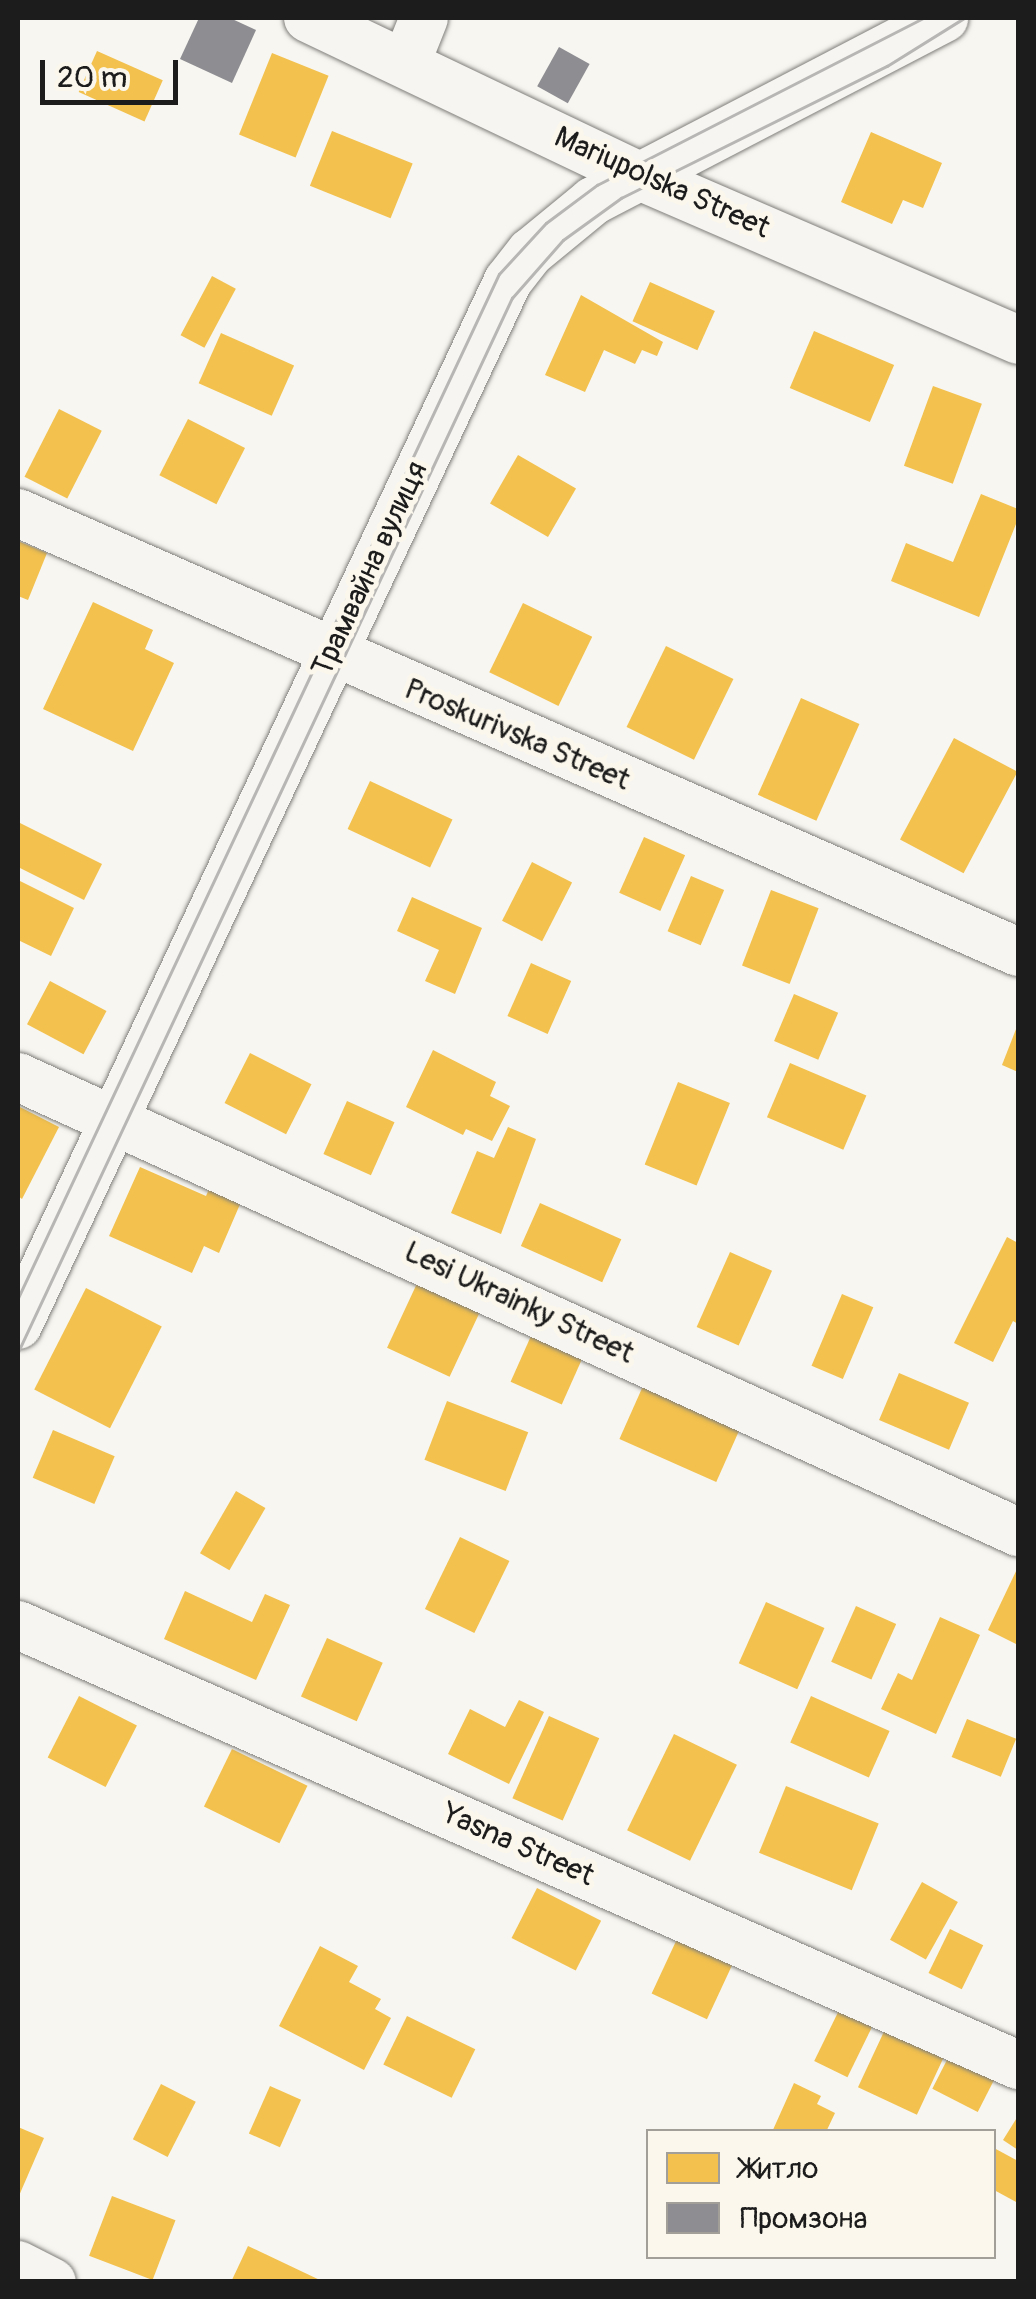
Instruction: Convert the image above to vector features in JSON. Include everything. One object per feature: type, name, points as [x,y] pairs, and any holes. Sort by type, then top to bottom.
[{"type":"street","name":"Mariupolska Street","points":[[308,18],[637,175],[1018,340]]},
{"type":"street","points":[[406,63],[424,18]]},
{"type":"street","name":"Трамвайна вулиця","points":[[18,1325],[508,281],[560,225],[637,175],[944,18]]},
{"type":"street","name":"Proskurivska Street","points":[[18,513],[330,654],[1018,952]]},
{"type":"street","name":"Lesi Ukrainky Street","points":[[18,1077],[114,1117],[1018,1532]]},
{"type":"street","name":"Yasna Street","points":[[18,1625],[1018,2065]]},
{"type":"street","points":[[18,2266],[52,2282]]},
{"type":"building: Житло","points":[[97,51],[163,80],[144,121],[79,92]]},
{"type":"building: Житло","points":[[272,53],[329,76],[296,157],[239,135]]},
{"type":"building: Житло","points":[[332,131],[413,164],[391,218],[310,186]]},
{"type":"building: Житло","points":[[871,132],[942,163],[923,208],[903,200],[892,224],[841,202]]},
{"type":"building: Житло","points":[[212,276],[236,289],[204,348],[181,335]]},
{"type":"building: Житло","points":[[650,282],[715,311],[697,350],[633,321]]},
{"type":"building: Житло","points":[[581,295],[663,342],[657,356],[642,350],[635,364],[604,350],[585,392],[545,375]]},
{"type":"building: Житло","points":[[814,331],[894,365],[870,422],[790,388]]},
{"type":"building: Житло","points":[[221,333],[294,366],[272,416],[199,383]]},
{"type":"building: Житло","points":[[933,386],[982,404],[953,484],[904,466]]},
{"type":"building: Житло","points":[[59,409],[102,431],[67,499],[24,477]]},
{"type":"building: Житло","points":[[188,419],[245,448],[216,504],[159,475]]},
{"type":"building: Житло","points":[[518,455],[576,488],[548,537],[490,503]]},
{"type":"building: Житло","points":[[981,494],[1018,509],[1018,519],[979,617],[891,581],[906,543],[953,562]]},
{"type":"building: Житло","points":[[18,541],[47,553],[28,600],[18,596]]},
{"type":"building: Житло","points":[[93,602],[153,630],[145,649],[174,663],[133,751],[43,709]]},
{"type":"building: Житло","points":[[523,603],[592,637],[558,706],[489,672]]},
{"type":"building: Житло","points":[[666,646],[733,679],[694,760],[627,727]]},
{"type":"building: Житло","points":[[801,698],[859,724],[816,821],[758,795]]},
{"type":"building: Житло","points":[[954,738],[1018,772],[964,873],[900,840]]},
{"type":"building: Житло","points":[[370,781],[452,819],[430,867],[348,829]]},
{"type":"building: Житло","points":[[18,822],[102,864],[84,900],[18,867]]},
{"type":"building: Житло","points":[[644,837],[685,855],[660,911],[619,893]]},
{"type":"building: Житло","points":[[532,862],[572,882],[542,941],[502,921]]},
{"type":"building: Житло","points":[[691,876],[724,890],[701,945],[668,931]]},
{"type":"building: Житло","points":[[18,880],[74,908],[51,956],[18,940]]},
{"type":"building: Житло","points":[[771,890],[819,908],[790,984],[742,966]]},
{"type":"building: Житло","points":[[412,897],[482,928],[455,994],[425,981],[439,950],[397,931]]},
{"type":"building: Житло","points":[[531,963],[571,981],[548,1034],[507,1016]]},
{"type":"building: Житло","points":[[50,981],[107,1011],[84,1054],[27,1024]]},
{"type":"building: Житло","points":[[794,994],[838,1013],[818,1060],[774,1041]]},
{"type":"building: Житло","points":[[1018,1024],[1018,1072],[1002,1065]]},
{"type":"building: Житло","points":[[433,1050],[496,1082],[490,1096],[510,1106],[492,1141],[466,1129],[463,1135],[406,1107]]},
{"type":"building: Житло","points":[[250,1053],[311,1084],[286,1134],[225,1103]]},
{"type":"building: Житло","points":[[790,1063],[866,1095],[843,1150],[767,1117]]},
{"type":"building: Житло","points":[[678,1082],[730,1103],[697,1185],[645,1165]]},
{"type":"building: Житло","points":[[347,1101],[395,1122],[371,1175],[323,1154]]},
{"type":"building: Житло","points":[[18,1106],[59,1127],[22,1199],[18,1196]]},
{"type":"building: Житло","points":[[508,1127],[536,1139],[501,1234],[451,1213],[477,1151],[494,1158]]},
{"type":"building: Житло","points":[[140,1167],[206,1196],[210,1187],[241,1202],[219,1253],[204,1246],[192,1273],[109,1236]]},
{"type":"building: Житло","points":[[540,1203],[621,1239],[602,1282],[521,1246]]},
{"type":"building: Житло","points":[[1007,1237],[1018,1243],[1018,1324],[1013,1321],[993,1362],[954,1343]]},
{"type":"building: Житло","points":[[730,1252],[772,1271],[739,1346],[697,1327]]},
{"type":"building: Житло","points":[[420,1277],[483,1306],[450,1377],[387,1348]]},
{"type":"building: Житло","points":[[86,1288],[162,1327],[110,1428],[34,1390]]},
{"type":"building: Житло","points":[[842,1294],[873,1307],[843,1379],[812,1366]]},
{"type":"building: Житло","points":[[535,1327],[586,1350],[562,1405],[511,1382]]},
{"type":"building: Житло","points":[[899,1373],[969,1403],[949,1450],[879,1420]]},
{"type":"building: Житло","points":[[643,1386],[740,1429],[716,1482],[619,1439]]},
{"type":"building: Житло","points":[[447,1401],[528,1432],[506,1491],[424,1460]]},
{"type":"building: Житло","points":[[53,1430],[115,1456],[94,1504],[33,1478]]},
{"type":"building: Житло","points":[[236,1491],[265,1508],[229,1570],[200,1553]]},
{"type":"building: Житло","points":[[460,1537],[509,1561],[474,1633],[425,1609]]},
{"type":"building: Житло","points":[[1018,1567],[1018,1645],[988,1630]]},
{"type":"building: Житло","points":[[185,1591],[252,1622],[265,1594],[290,1605],[256,1680],[164,1639]]},
{"type":"building: Житло","points":[[766,1602],[824,1628],[797,1689],[739,1663]]},
{"type":"building: Житло","points":[[856,1606],[896,1624],[871,1680],[831,1662]]},
{"type":"building: Житло","points":[[940,1617],[980,1635],[936,1734],[881,1709],[898,1673],[912,1680]]},
{"type":"building: Житло","points":[[327,1638],[383,1663],[357,1721],[301,1696]]},
{"type":"building: Житло","points":[[79,1696],[137,1726],[106,1787],[48,1757]]},
{"type":"building: Житло","points":[[811,1696],[890,1731],[869,1778],[790,1743]]},
{"type":"building: Житло","points":[[519,1700],[544,1712],[509,1784],[448,1754],[470,1709],[505,1727]]},
{"type":"building: Житло","points":[[549,1716],[599,1738],[563,1821],[512,1798]]},
{"type":"building: Житло","points":[[967,1719],[1016,1739],[1001,1777],[952,1757]]},
{"type":"building: Житло","points":[[674,1734],[737,1765],[690,1861],[627,1830]]},
{"type":"building: Житло","points":[[232,1749],[307,1786],[279,1843],[204,1807]]},
{"type":"building: Житло","points":[[786,1786],[879,1823],[852,1890],[759,1853]]},
{"type":"building: Житло","points":[[922,1882],[958,1902],[926,1960],[890,1940]]},
{"type":"building: Житло","points":[[537,1888],[601,1921],[576,1971],[512,1938]]},
{"type":"building: Житло","points":[[950,1929],[983,1945],[962,1989],[929,1973]]},
{"type":"building: Житло","points":[[677,1939],[732,1965],[707,2019],[652,1993]]},
{"type":"building: Житло","points":[[320,1946],[358,1966],[349,1982],[381,1999],[375,2009],[391,2018],[364,2070],[279,2026]]},
{"type":"building: Житло","points":[[844,2000],[877,2016],[847,2077],[814,2061]]},
{"type":"building: Житло","points":[[407,2016],[475,2049],[452,2098],[383,2065]]},
{"type":"building: Житло","points":[[888,2023],[947,2050],[917,2115],[858,2087]]},
{"type":"building: Житло","points":[[950,2054],[995,2077],[978,2112],[932,2089]]},
{"type":"building: Житло","points":[[794,2083],[821,2096],[817,2104],[835,2113],[827,2129],[773,2129]]},
{"type":"building: Житло","points":[[161,2084],[196,2102],[168,2157],[133,2139]]},
{"type":"building: Житло","points":[[270,2086],[301,2100],[280,2147],[249,2134]]},
{"type":"building: Житло","points":[[1018,2116],[1018,2150],[1003,2140]]},
{"type":"building: Житло","points":[[18,2127],[44,2138],[18,2198]]},
{"type":"building: Житло","points":[[996,2149],[1018,2161],[1018,2203],[996,2191]]},
{"type":"building: Житло","points":[[112,2196],[175,2220],[153,2280],[89,2256]]},
{"type":"building: Житло","points":[[248,2246],[324,2282],[231,2282]]},
{"type":"building: Промзона","points":[[199,18],[230,18],[256,30],[232,83],[180,59]]},
{"type":"building: Промзона","points":[[559,47],[590,64],[568,103],[537,86]]},
{"type":"tram line","points":[[18,1298],[499,274],[546,223],[597,185],[923,18]]},
{"type":"tram line","points":[[18,1352],[512,298],[563,240],[621,198],[887,66],[964,18]]}]
